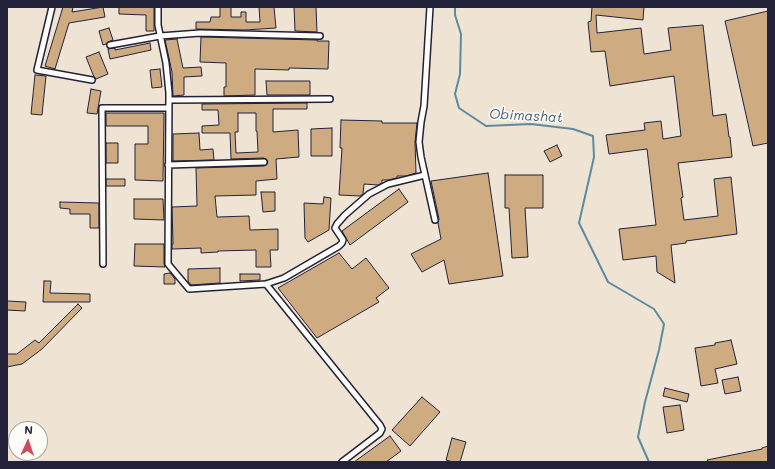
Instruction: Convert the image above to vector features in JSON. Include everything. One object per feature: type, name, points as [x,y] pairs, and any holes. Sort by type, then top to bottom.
[{"type":"street","points":[[52,7],[37,70],[92,80]]},
{"type":"street","points":[[158,7],[158,25],[166,63],[169,100],[168,264],[189,289],[266,284],[284,278],[342,244],[343,240],[335,228],[337,224],[368,194],[388,184],[426,175]]},
{"type":"street","points":[[430,7],[424,106],[419,142],[435,220]]},
{"type":"street","points":[[110,45],[160,36],[200,33],[320,36]]},
{"type":"street","points":[[169,100],[330,99]]},
{"type":"street","points":[[103,264],[102,108],[168,108]]},
{"type":"street","points":[[168,165],[264,162]]},
{"type":"street","points":[[266,284],[382,429],[380,433],[342,462]]},
{"type":"building","points":[[63,7],[73,7],[72,12],[103,7],[105,17],[69,23],[55,69],[45,66]]},
{"type":"building","points":[[119,7],[154,7],[154,31],[146,31],[146,15],[119,14]]},
{"type":"building","points":[[220,7],[231,7],[231,17],[241,17],[241,12],[246,12],[246,22],[260,22],[259,7],[274,7],[276,28],[245,30],[196,29],[196,22],[210,22],[211,17],[220,17]]},
{"type":"building","points":[[294,7],[316,7],[317,32],[295,31]]},
{"type":"building","points":[[592,7],[644,7],[643,20],[596,15],[597,33],[641,28],[644,54],[671,50],[668,28],[703,25],[713,116],[726,114],[732,157],[678,163],[683,197],[681,198],[684,220],[718,216],[714,179],[731,177],[737,234],[686,241],[686,243],[671,245],[675,283],[657,272],[656,256],[623,260],[619,229],[656,225],[647,149],[609,154],[606,135],[645,130],[644,123],[661,121],[663,139],[681,136],[674,76],[610,86],[605,51],[591,52],[588,22],[591,21]]},
{"type":"building","points":[[768,11],[768,143],[753,146],[725,21]]},
{"type":"building","points":[[109,28],[113,40],[103,45],[99,31]]},
{"type":"building","points":[[201,37],[329,41],[328,69],[255,69],[255,95],[224,96],[224,87],[226,87],[226,63],[200,62]]},
{"type":"building","points":[[177,39],[183,68],[201,67],[202,76],[184,77],[184,95],[173,96],[172,72],[165,40]]},
{"type":"building","points":[[150,43],[151,50],[110,59],[108,49],[115,48],[115,50]]},
{"type":"building","points":[[99,52],[108,74],[96,79],[86,57]]},
{"type":"building","points":[[160,69],[162,87],[152,88],[150,70]]},
{"type":"building","points":[[35,75],[46,76],[42,115],[31,114]]},
{"type":"building","points":[[266,81],[310,81],[310,95],[267,95]]},
{"type":"building","points":[[91,89],[101,91],[97,114],[87,113]]},
{"type":"building","points":[[307,103],[307,109],[273,109],[273,132],[298,130],[299,157],[276,159],[277,179],[256,181],[256,195],[215,196],[217,217],[249,216],[250,230],[278,229],[278,250],[270,250],[271,267],[256,267],[256,250],[201,253],[201,248],[172,249],[172,207],[197,206],[196,168],[264,166],[268,162],[264,158],[231,159],[230,133],[202,133],[202,126],[219,125],[218,110],[202,110],[202,104]],"holes":[[[238,113],[256,113],[258,152],[236,153],[235,132],[238,132]]]},
{"type":"building","points":[[106,113],[164,113],[163,181],[135,180],[135,144],[148,144],[148,126],[106,126]]},
{"type":"building","points":[[341,120],[382,121],[382,123],[417,123],[415,142],[416,173],[406,176],[397,176],[397,178],[388,180],[382,180],[382,183],[378,185],[364,184],[363,194],[360,196],[339,195],[342,148],[340,148]]},
{"type":"building","points":[[332,128],[332,156],[311,156],[311,129]]},
{"type":"building","points":[[199,133],[200,150],[213,149],[214,160],[173,161],[173,134]]},
{"type":"building","points":[[106,143],[118,143],[118,163],[106,163]]},
{"type":"building","points":[[557,145],[562,156],[550,162],[544,151]]},
{"type":"building","points":[[488,173],[503,276],[449,284],[444,260],[422,272],[411,254],[441,239],[438,223],[439,219],[431,181]]},
{"type":"building","points":[[505,175],[543,175],[543,208],[525,208],[528,257],[512,258],[509,208],[505,208]]},
{"type":"building","points":[[106,179],[125,179],[125,186],[106,186]]},
{"type":"building","points":[[399,189],[408,202],[350,245],[342,231]]},
{"type":"building","points":[[261,192],[275,192],[275,211],[263,212]]},
{"type":"building","points":[[324,197],[331,198],[329,230],[308,242],[305,238],[304,203],[323,204]]},
{"type":"building","points":[[134,199],[163,199],[164,220],[134,219]]},
{"type":"building","points":[[60,202],[99,203],[99,228],[90,228],[90,214],[70,214],[70,209],[60,208]]},
{"type":"building","points":[[135,244],[164,244],[165,267],[134,266]]},
{"type":"building","points":[[339,253],[352,269],[366,258],[389,288],[376,298],[379,302],[317,338],[278,288]]},
{"type":"building","points":[[220,268],[220,283],[191,285],[188,281],[188,269]]},
{"type":"building","points":[[170,273],[175,279],[175,284],[164,284],[164,274]]},
{"type":"building","points":[[240,274],[260,274],[260,280],[240,281]]},
{"type":"building","points":[[44,281],[51,281],[50,293],[90,294],[90,302],[43,302]]},
{"type":"building","points":[[7,301],[26,302],[25,311],[7,310]]},
{"type":"building","points":[[78,304],[82,308],[42,349],[22,364],[7,367],[7,354],[17,354],[35,340],[39,343]]},
{"type":"building","points":[[731,340],[737,364],[715,369],[718,383],[701,386],[695,348],[715,345],[715,343]]},
{"type":"building","points":[[738,377],[741,391],[725,394],[722,380]]},
{"type":"building","points":[[665,388],[689,394],[687,402],[663,396]]},
{"type":"building","points":[[422,397],[440,412],[410,446],[392,430]]},
{"type":"building","points":[[680,405],[684,430],[667,433],[663,407]]},
{"type":"building","points":[[390,436],[401,451],[386,462],[354,462]]},
{"type":"building","points":[[452,438],[466,442],[460,462],[446,460]]},
{"type":"building","points":[[768,446],[768,462],[708,462],[707,460],[762,449]]},
{"type":"waterway","name":"Obimashat","points":[[455,7],[455,15],[461,34],[460,74],[455,94],[459,108],[486,126],[531,124],[573,129],[593,136],[594,157],[579,223],[608,282],[654,309],[664,324],[638,437],[649,462]]}]
